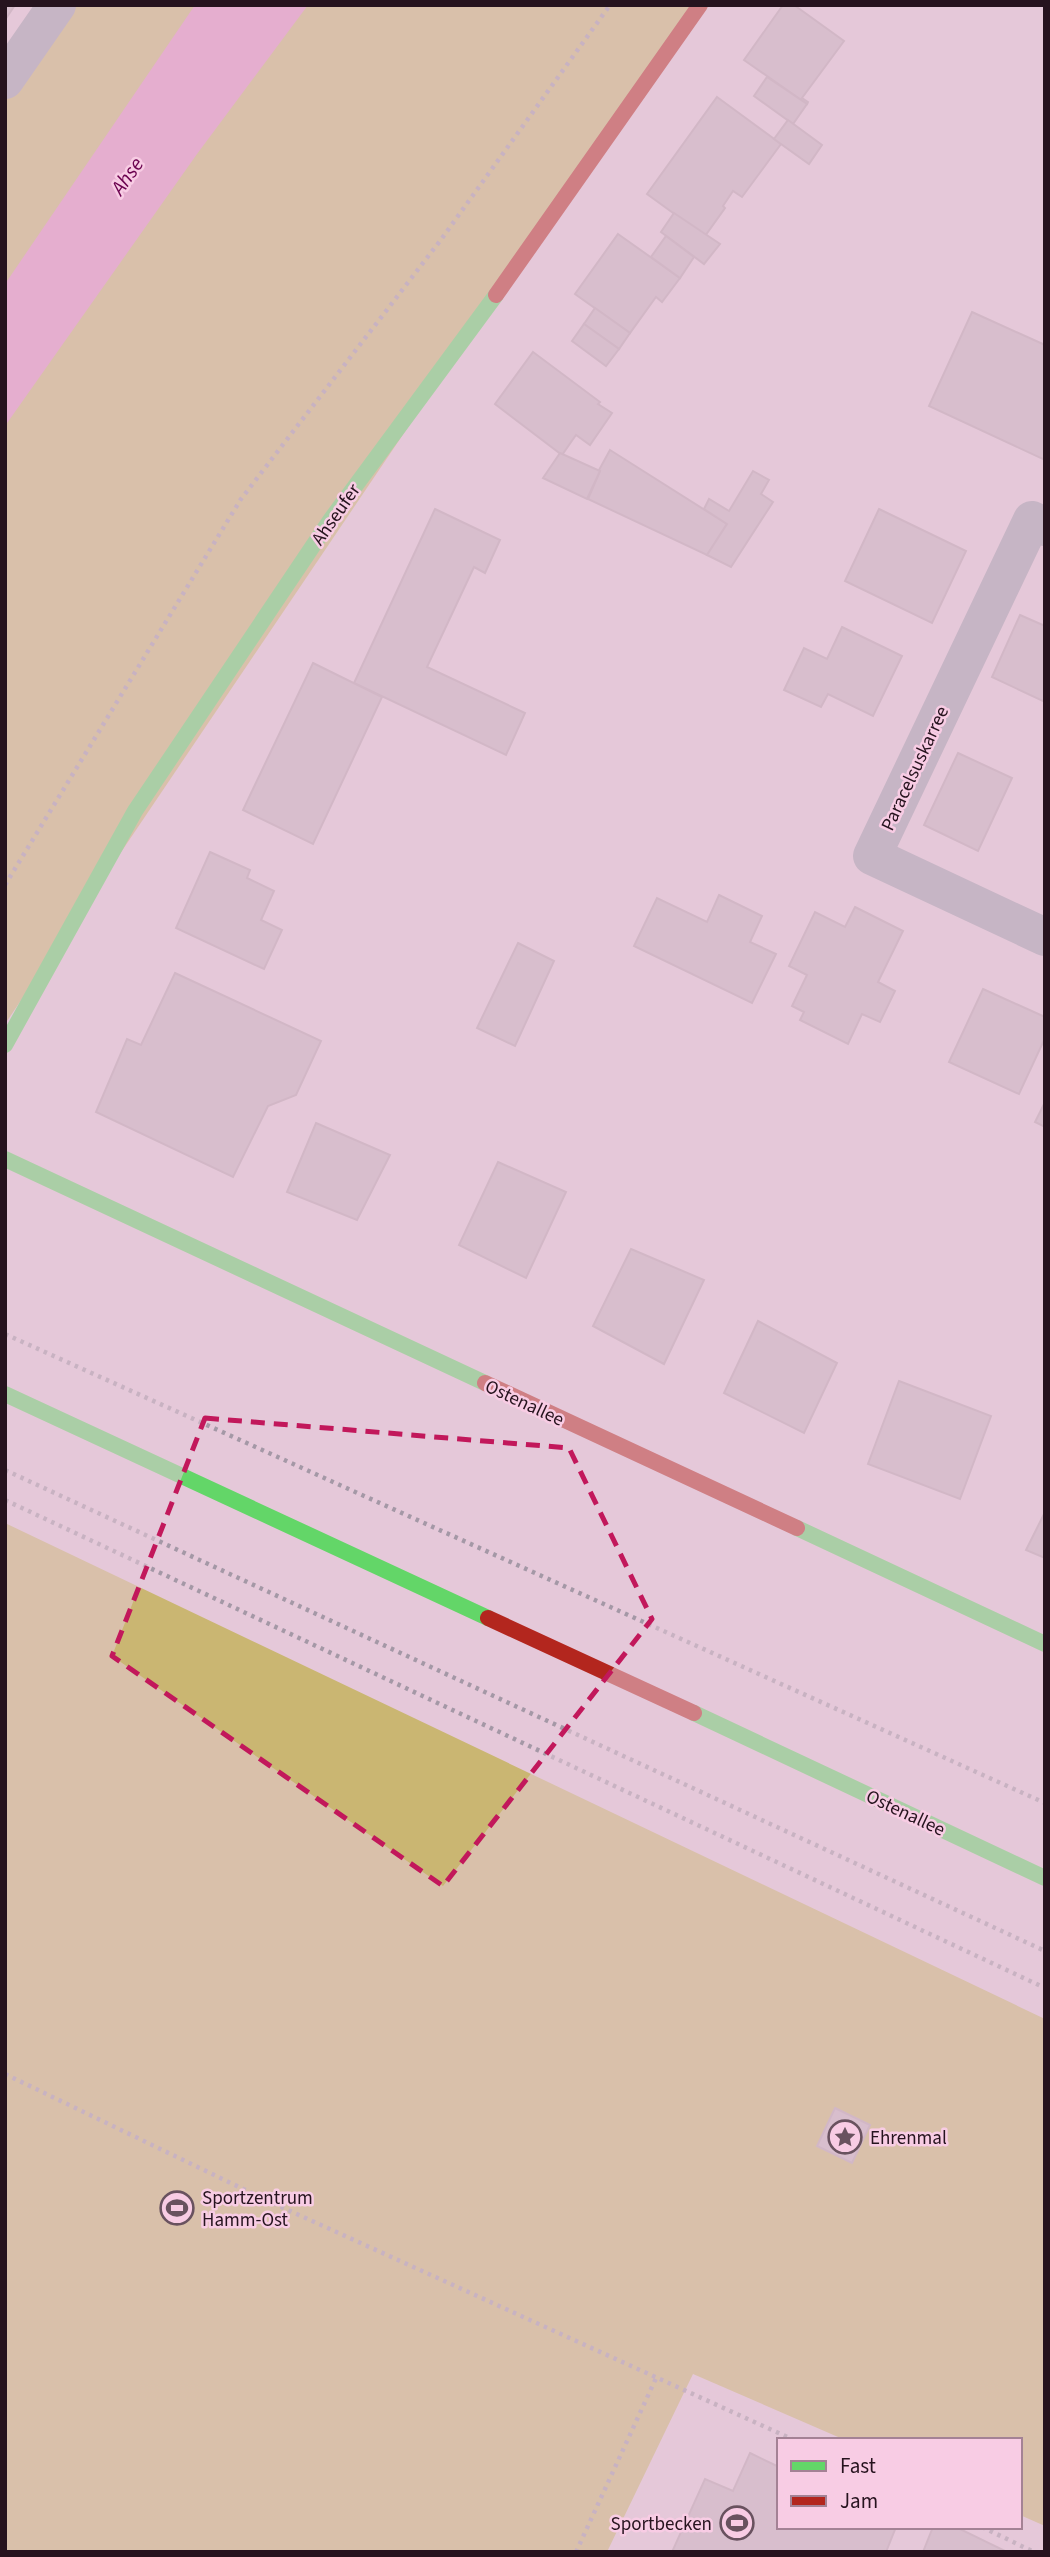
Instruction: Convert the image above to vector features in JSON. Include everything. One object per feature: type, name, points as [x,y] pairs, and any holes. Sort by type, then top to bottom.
[{"type":"street","points":[[5,80],[57,5]]},
{"type":"street","name":"Ahseufer","points":[[5,1045],[135,811],[331,519],[494,296],[700,5]]},
{"type":"street","name":"Paracelsuskarree","points":[[1045,527],[1031,520],[872,856],[1045,937]]},
{"type":"street","name":"Ostenallee","points":[[5,1158],[1045,1644]]},
{"type":"street","name":"Ostenallee","points":[[5,1394],[790,1757],[1045,1878]]},
{"type":"path","points":[[5,885],[241,499],[440,241],[610,5]]},
{"type":"path","points":[[5,1334],[1045,1802]]},
{"type":"path","points":[[5,1470],[1045,1951]]},
{"type":"path","points":[[5,1500],[1045,1988]]},
{"type":"path","points":[[5,2074],[266,2200],[790,2438]]},
{"type":"path","points":[[576,2552],[657,2376]]},
{"type":"path","points":[[986,2529],[1034,2552]]},
{"type":"highlighted area","points":[[205,1418],[569,1448],[652,1619],[443,1886],[112,1656]]},
{"type":"shaded area","points":[[68,5],[693,5],[5,1024],[5,96]]},
{"type":"shaded area","points":[[5,1523],[1045,2019],[1045,2526],[1022,2516],[1022,2438],[840,2438],[693,2374],[607,2552],[5,2552]]},
{"type":"water","name":"Ahse","points":[[195,5],[308,5],[197,154],[5,426],[5,284]]},
{"type":"building","points":[[5,5],[15,5],[5,20]]},
{"type":"building","points":[[783,5],[794,5],[844,41],[802,98],[807,104],[744,60]]},
{"type":"building","points":[[767,77],[807,104],[793,124],[754,96]]},
{"type":"building","points":[[717,97],[781,144],[742,197],[733,191],[723,206],[725,208],[705,236],[647,194]]},
{"type":"building","points":[[788,120],[822,145],[809,164],[774,139]]},
{"type":"building","points":[[674,213],[720,244],[704,264],[661,232]]},
{"type":"building","points":[[618,234],[680,278],[662,302],[656,297],[630,333],[575,294]]},
{"type":"building","points":[[666,236],[694,257],[680,278],[651,257]]},
{"type":"building","points":[[595,308],[630,333],[619,349],[584,324]]},
{"type":"building","points":[[972,312],[1045,345],[1045,460],[929,406]]},
{"type":"building","points":[[584,324],[619,349],[606,366],[572,341]]},
{"type":"building","points":[[533,352],[612,413],[590,445],[576,435],[562,455],[495,404]]},
{"type":"building","points":[[610,450],[727,524],[707,555],[588,499]]},
{"type":"building","points":[[560,453],[600,471],[587,499],[543,478]]},
{"type":"building","points":[[753,471],[769,480],[761,494],[773,502],[731,567],[707,555],[727,524],[704,509],[709,499],[729,511]]},
{"type":"building","points":[[435,509],[500,540],[485,573],[474,567],[427,667],[525,713],[506,755],[354,683]]},
{"type":"building","points":[[879,509],[966,551],[932,623],[845,581]]},
{"type":"building","points":[[1020,615],[1045,626],[1045,702],[992,677]]},
{"type":"building","points":[[842,627],[902,656],[873,716],[828,694],[821,707],[784,690],[804,648],[827,659]]},
{"type":"building","points":[[313,663],[382,697],[313,844],[243,810]]},
{"type":"building","points":[[958,753],[1012,778],[978,851],[924,825]]},
{"type":"building","points":[[210,852],[250,870],[247,878],[274,891],[261,920],[282,930],[264,969],[176,928]]},
{"type":"building","points":[[719,895],[762,916],[750,942],[776,954],[752,1003],[634,946],[657,898],[707,922]]},
{"type":"building","points":[[855,907],[903,931],[878,982],[895,991],[880,1022],[862,1014],[848,1044],[800,1020],[804,1012],[792,1006],[807,975],[789,966],[815,912],[845,927]]},
{"type":"building","points":[[518,943],[554,961],[515,1046],[477,1028]]},
{"type":"building","points":[[175,973],[321,1041],[296,1095],[268,1106],[233,1177],[96,1112],[127,1039],[141,1045]]},
{"type":"building","points":[[983,989],[1045,1017],[1045,1038],[1019,1094],[949,1062]]},
{"type":"building","points":[[1045,1102],[1045,1127],[1035,1122]]},
{"type":"building","points":[[316,1123],[390,1155],[357,1220],[287,1192]]},
{"type":"building","points":[[498,1162],[566,1192],[526,1278],[459,1245]]},
{"type":"building","points":[[631,1249],[704,1280],[664,1364],[593,1326]]},
{"type":"building","points":[[758,1321],[837,1363],[804,1433],[724,1393]]},
{"type":"building","points":[[899,1381],[991,1416],[960,1499],[868,1464]]},
{"type":"building","points":[[1045,1512],[1045,1558],[1026,1550]]},
{"type":"building","points":[[835,2108],[870,2125],[852,2163],[817,2146]]},
{"type":"building","points":[[750,2453],[777,2466],[777,2529],[895,2529],[886,2552],[672,2552],[705,2479],[733,2491]]},
{"type":"building","points":[[932,2529],[960,2529],[1007,2552],[923,2552]]},
{"type":"traffic: fast","points":[[5,1045],[135,811],[331,519],[496,295]]},
{"type":"traffic: fast","points":[[5,1159],[485,1383]]},
{"type":"traffic: fast","points":[[5,1394],[488,1618]]},
{"type":"traffic: fast","points":[[797,1528],[1045,1644]]},
{"type":"traffic: fast","points":[[694,1713],[1045,1878]]},
{"type":"traffic: jam","points":[[496,295],[700,5]]},
{"type":"traffic: jam","points":[[485,1383],[797,1528]]},
{"type":"traffic: jam","points":[[488,1618],[694,1713]]},
{"type":"place","name":"Ehrenmal","points":[[845,2137]]},
{"type":"place","name":"Sportzentrum Hamm-Ost","points":[[177,2208]]},
{"type":"place","name":"Sportbecken","points":[[737,2523]]}]
